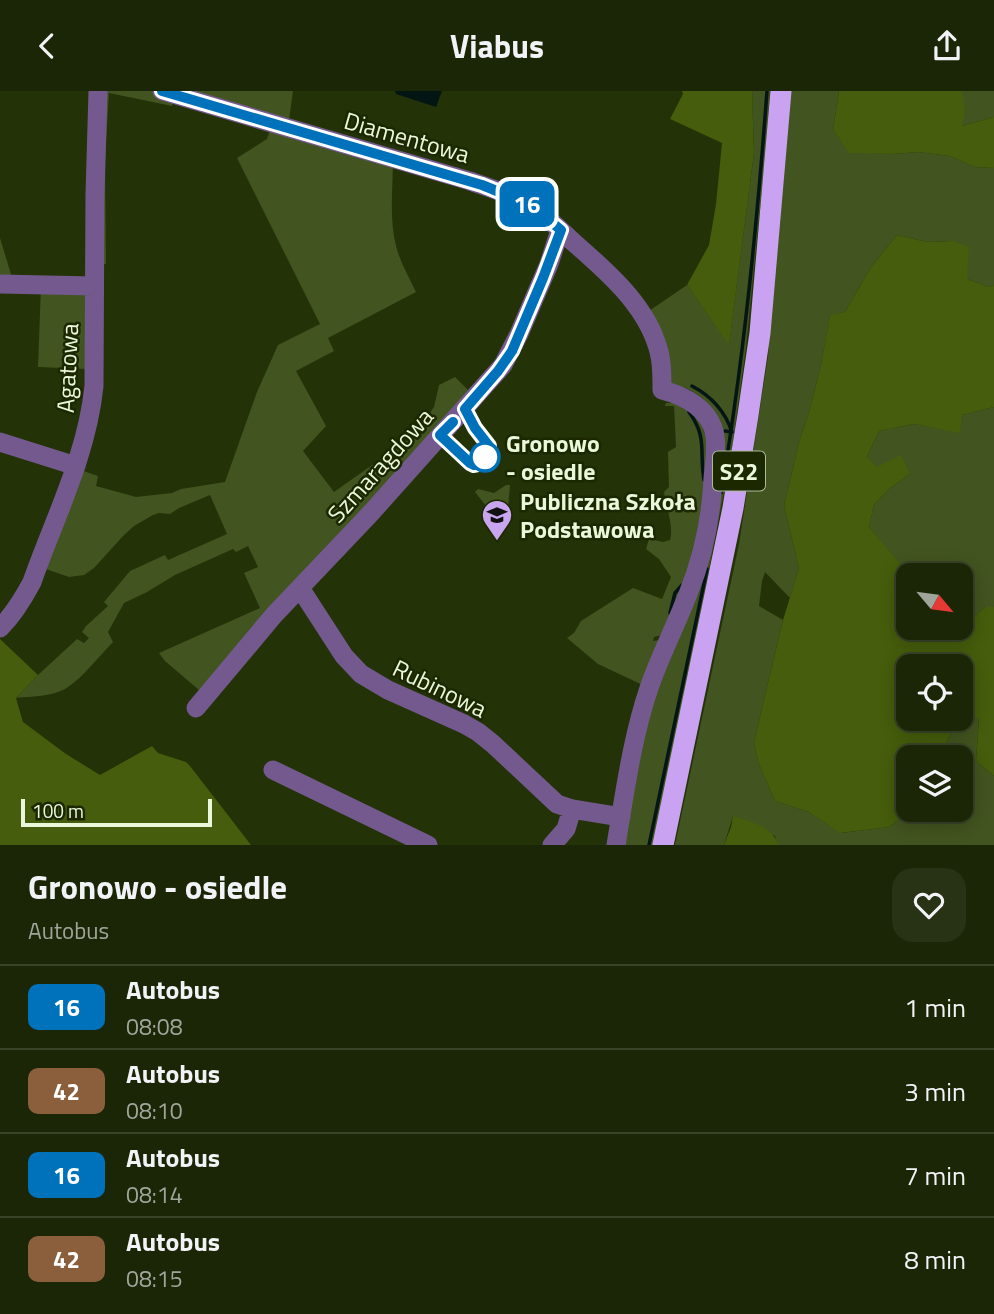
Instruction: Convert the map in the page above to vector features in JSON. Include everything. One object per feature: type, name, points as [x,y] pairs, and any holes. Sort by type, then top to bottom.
[{"type":"highway","name":"S22","points":[[663,845],[733,508],[748,415],[760,333],[781,91]]},
{"type":"street","name":"Agatowa","points":[[0,628],[16,609],[32,582],[76,465],[88,425],[94,386],[95,146],[98,91]]},
{"type":"street","name":"Diamentowa","points":[[162,91],[482,185],[526,204],[561,230],[622,290],[643,315],[657,345],[662,390],[688,400],[702,411],[711,423],[715,438],[712,507],[699,564],[649,688],[639,722],[621,817]]},
{"type":"street","name":"Szmaragdowa","points":[[196,708],[274,615],[370,514],[503,365],[519,334],[561,230]]},
{"type":"street","points":[[0,284],[94,286]]},
{"type":"street","points":[[0,442],[76,465]]},
{"type":"street","name":"Rubinowa","points":[[300,587],[338,648],[361,674],[395,694],[472,728],[557,804],[621,817]]},
{"type":"street","points":[[273,770],[428,845]]},
{"type":"street","points":[[552,845],[566,829],[572,809]]},
{"type":"street","points":[[616,845],[621,817]]},
{"type":"green space","points":[[98,91],[293,91],[288,128],[393,158],[394,236],[400,258],[416,292],[328,338],[334,351],[296,371],[326,426],[303,451],[334,492],[416,434],[434,407],[439,385],[455,377],[475,397],[206,696],[159,653],[260,608],[244,573],[258,567],[248,546],[236,552],[233,549],[175,575],[124,603],[108,632],[113,642],[78,679],[54,693],[16,698],[77,639],[84,643],[89,638],[82,632],[108,606],[104,602],[130,571],[165,555],[168,560],[227,534],[210,495],[170,514],[153,515],[134,526],[84,575],[69,577],[37,566],[75,468],[98,476],[96,486],[136,497],[225,482],[257,392],[278,345],[320,324],[237,158],[267,139],[272,123],[175,95],[172,106],[109,93],[105,162],[106,264],[102,264]]},
{"type":"green space","points":[[682,91],[752,91],[754,153],[729,345],[687,285],[709,245],[722,143],[670,119],[683,94]]},
{"type":"green space","points":[[752,91],[770,91],[746,348],[731,456],[654,845],[616,845],[634,744],[649,688],[598,664],[567,638],[574,633],[581,621],[633,588],[662,599],[671,577],[659,559],[646,549],[649,539],[663,542],[670,540],[671,535],[664,492],[669,487],[668,452],[676,447],[674,406],[665,406],[666,403],[677,403],[689,408],[699,418],[707,440],[704,488],[707,497],[703,532],[690,576],[666,634],[654,637],[653,641],[667,643],[670,636],[673,638],[695,595],[720,491],[722,430],[713,409],[694,393],[684,387],[679,395],[662,390],[658,351],[643,315],[687,285],[729,344],[754,153]]},
{"type":"green space","points":[[790,91],[839,91],[833,130],[849,152],[919,152],[950,156],[975,167],[994,168],[994,285],[989,287],[967,279],[953,241],[927,242],[897,235],[871,267],[845,312],[830,316],[821,365],[784,506],[799,568],[790,598],[765,572],[762,581],[759,606],[783,620],[754,742],[758,762],[775,801],[809,812],[841,833],[889,827],[896,821],[973,822],[973,745],[945,745],[952,731],[973,731],[973,718],[979,717],[976,761],[994,776],[994,845],[778,845],[775,836],[733,816],[724,845],[675,845],[739,544],[768,356]]},
{"type":"green space","points":[[839,91],[962,91],[965,111],[962,126],[994,117],[994,168],[975,167],[950,156],[919,152],[849,153],[833,130]]},
{"type":"green space","points":[[962,91],[994,91],[994,117],[962,126]]},
{"type":"green space","points":[[897,235],[927,242],[953,241],[969,247],[967,279],[989,287],[994,285],[994,407],[962,415],[960,433],[914,424],[879,431],[867,457],[877,467],[901,455],[910,474],[889,489],[874,505],[869,527],[900,563],[896,563],[896,641],[973,641],[973,618],[985,607],[994,607],[994,776],[976,761],[979,718],[973,718],[973,654],[896,654],[896,731],[952,731],[945,745],[896,745],[896,821],[889,827],[840,833],[809,812],[775,801],[758,762],[754,742],[783,620],[799,568],[784,506],[821,365],[830,315],[845,312],[871,267]]},
{"type":"green space","points":[[0,238],[14,284],[0,284]]},
{"type":"green space","points":[[41,285],[94,286],[88,369],[38,367]]},
{"type":"green space","points":[[994,407],[994,607],[985,607],[973,618],[973,563],[898,563],[869,527],[874,505],[889,489],[910,474],[876,467],[867,457],[879,431],[914,424],[959,432],[962,415]]},
{"type":"green space","points":[[510,485],[508,509],[487,507],[475,492],[478,489],[494,493]]},
{"type":"green space","points":[[0,639],[38,675],[16,698],[23,722],[100,775],[152,746],[158,753],[186,762],[251,845],[0,845]]},
{"type":"green space","points":[[733,816],[766,829],[779,845],[724,845]]},
{"type":"shaded area","points":[[395,91],[442,91],[436,107],[396,94]]},
{"type":"waterway","points":[[721,493],[749,293],[767,91]]},
{"type":"waterway","points":[[692,386],[711,399],[721,411],[732,432],[725,431]]},
{"type":"waterway","points":[[689,412],[701,438],[704,480]]},
{"type":"waterway","points":[[649,845],[707,569]]},
{"type":"waterway","points":[[670,613],[675,593],[682,585]]},
{"type":"bus line","name":"16","points":[[162,91],[482,185],[514,197],[542,214],[561,230],[512,351],[465,409],[489,446],[489,452],[479,464],[470,463],[440,435],[453,422]]},
{"type":"place","name":"Gronowo - osiedle","points":[[485,457]]},
{"type":"place","name":"Publiczna Szkoła Podstawowa","points":[[497,542]]}]
